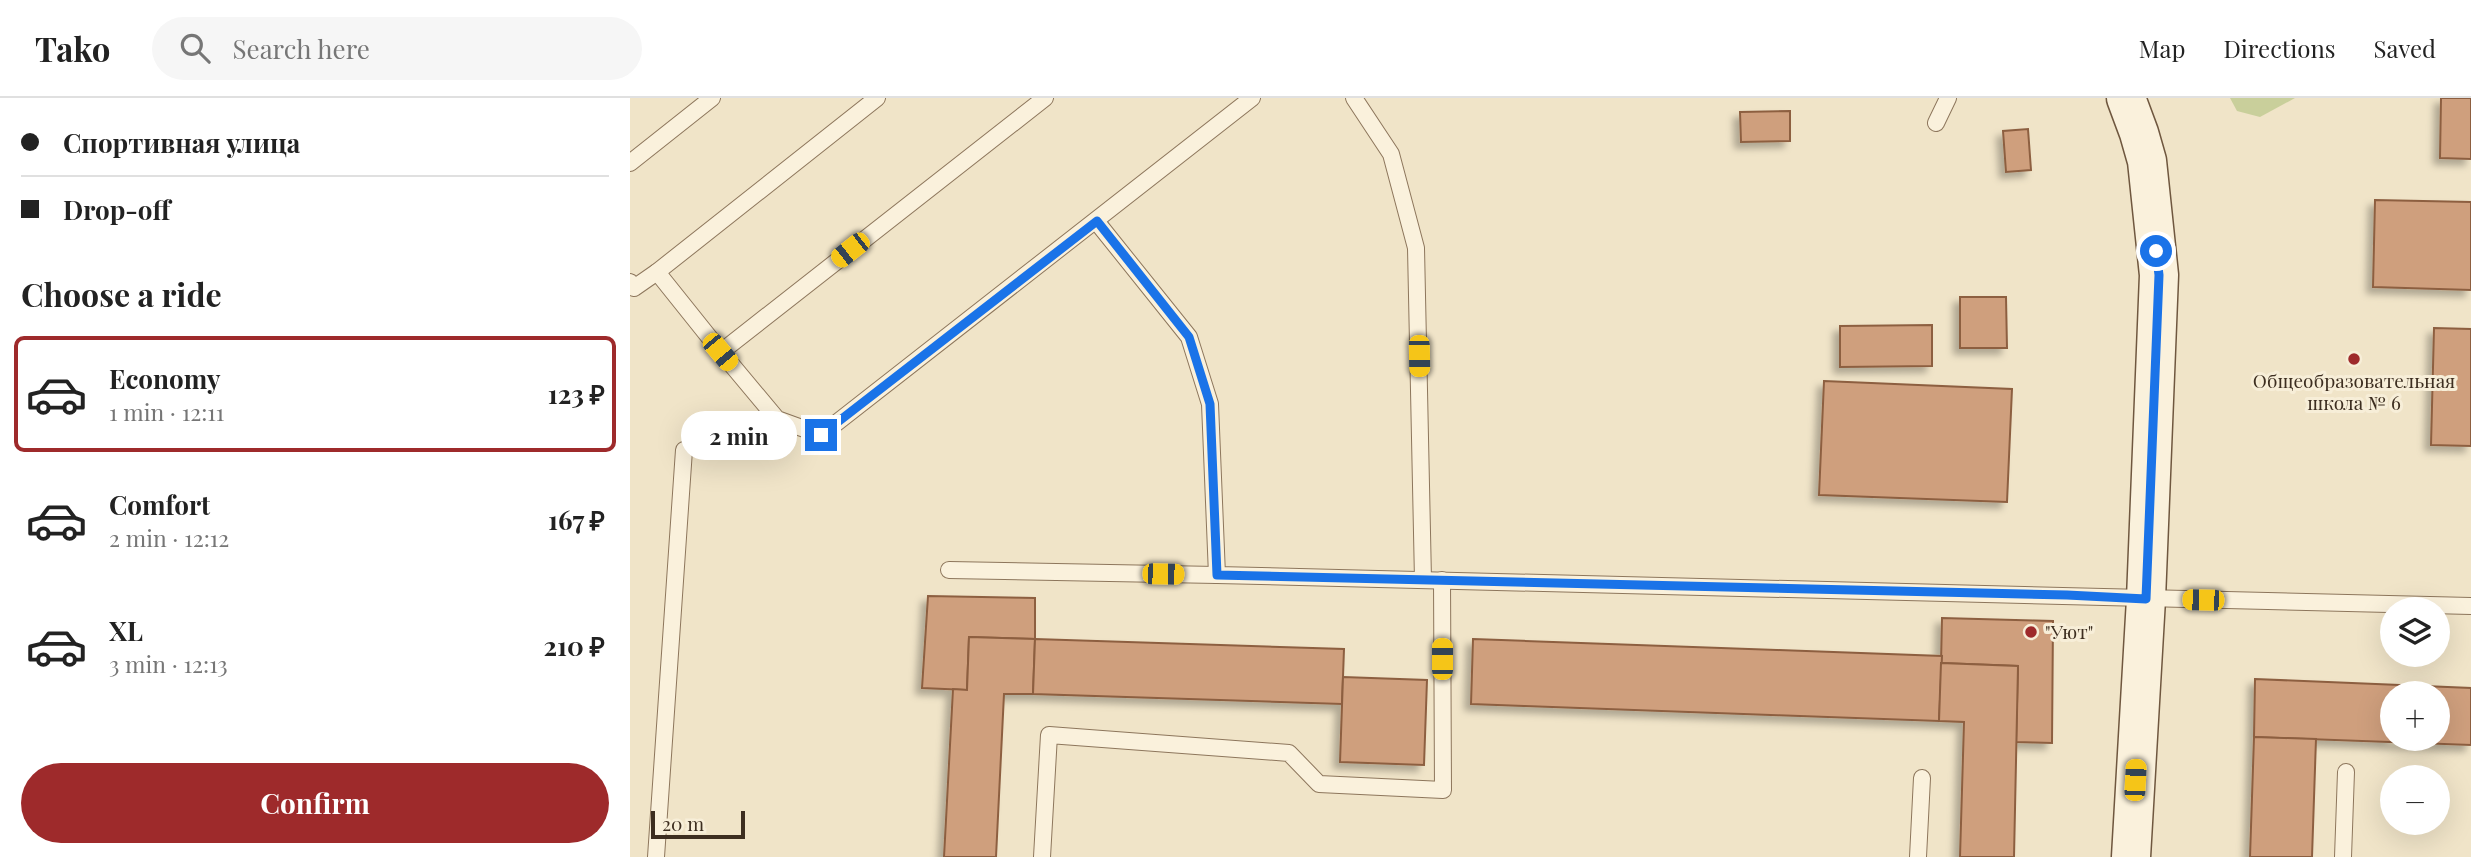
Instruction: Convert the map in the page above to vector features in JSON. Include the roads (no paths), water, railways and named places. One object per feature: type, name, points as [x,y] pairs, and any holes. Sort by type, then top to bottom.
[{"type":"street","points":[[2126,98],[2147,161],[2159,275],[2146,599],[2131,857]]},
{"type":"lane","points":[[630,163],[712,98]]},
{"type":"lane","points":[[631,287],[657,272],[877,98]]},
{"type":"lane","points":[[720,352],[1045,98]]},
{"type":"lane","points":[[657,272],[777,419],[821,435],[1252,98]]},
{"type":"lane","points":[[1354,98],[1391,154],[1416,248],[1423,580]]},
{"type":"lane","points":[[1936,123],[1948,98]]},
{"type":"lane","points":[[1097,221],[1189,337],[1210,404],[1217,575]]},
{"type":"lane","points":[[656,857],[684,450]]},
{"type":"lane","points":[[949,570],[2471,606]]},
{"type":"lane","points":[[1042,857],[1049,735],[1289,753],[1318,784],[1443,790],[1442,580]]},
{"type":"lane","points":[[2343,857],[2346,772]]},
{"type":"lane","points":[[1918,857],[1922,778]]},
{"type":"place","name":"Общеобразовательная школа № 6","points":[[2354,359]]},
{"type":"place","name":"\"Уют\"","points":[[2031,632]]}]
